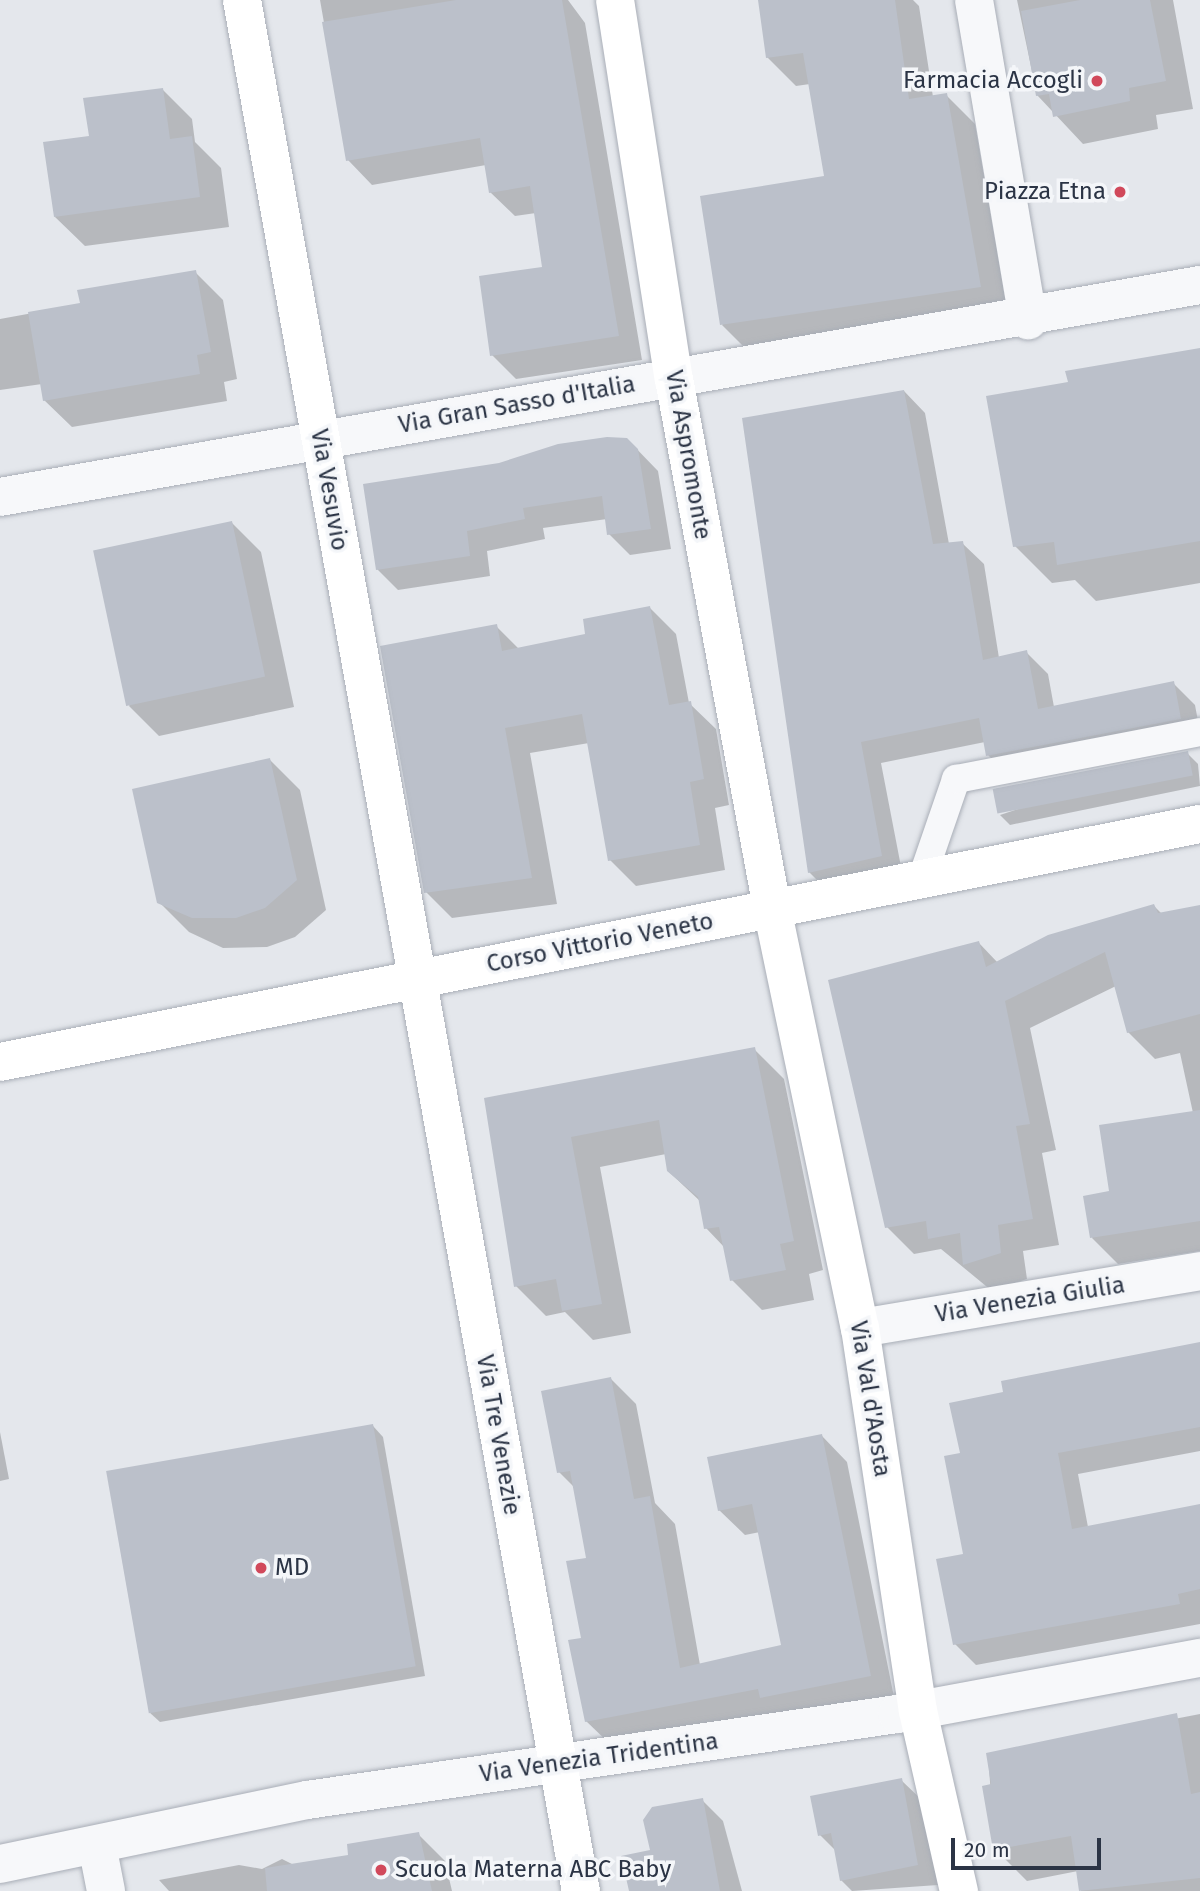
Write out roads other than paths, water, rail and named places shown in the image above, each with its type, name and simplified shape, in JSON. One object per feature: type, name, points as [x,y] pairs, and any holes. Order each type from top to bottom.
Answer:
[{"type":"street","name":"Via Vesuvio","points":[[242,0],[418,980]]},
{"type":"street","name":"Via Aspromonte","points":[[615,0],[674,379],[772,908]]},
{"type":"street","points":[[974,0],[1028,320]]},
{"type":"street","name":"Via Gran Sasso d'Italia","points":[[0,497],[319,439],[1028,320],[1200,285]]},
{"type":"street","name":"Corso Vittorio Veneto","points":[[0,1062],[1200,824]]},
{"type":"street","name":"Via Val d'Aosta","points":[[772,908],[860,1328],[918,1711],[959,1891]]},
{"type":"street","name":"Via Tre Venezie","points":[[418,980],[581,1891]]},
{"type":"street","name":"Via Venezia Giulia","points":[[860,1328],[1200,1271]]},
{"type":"street","name":"Via Venezia Tridentina","points":[[0,1864],[307,1800],[918,1711],[1200,1658]]},
{"type":"street","points":[[97,1845],[106,1891]]},
{"type":"lane","points":[[922,878],[956,779],[1200,732]]},
{"type":"place","name":"Farmacia Accogli","points":[[1097,81]]},
{"type":"place","name":"Piazza Etna","points":[[1120,192]]},
{"type":"place","name":"MD","points":[[261,1568]]},
{"type":"place","name":"Scuola Materna ABC Baby","points":[[381,1870]]}]
